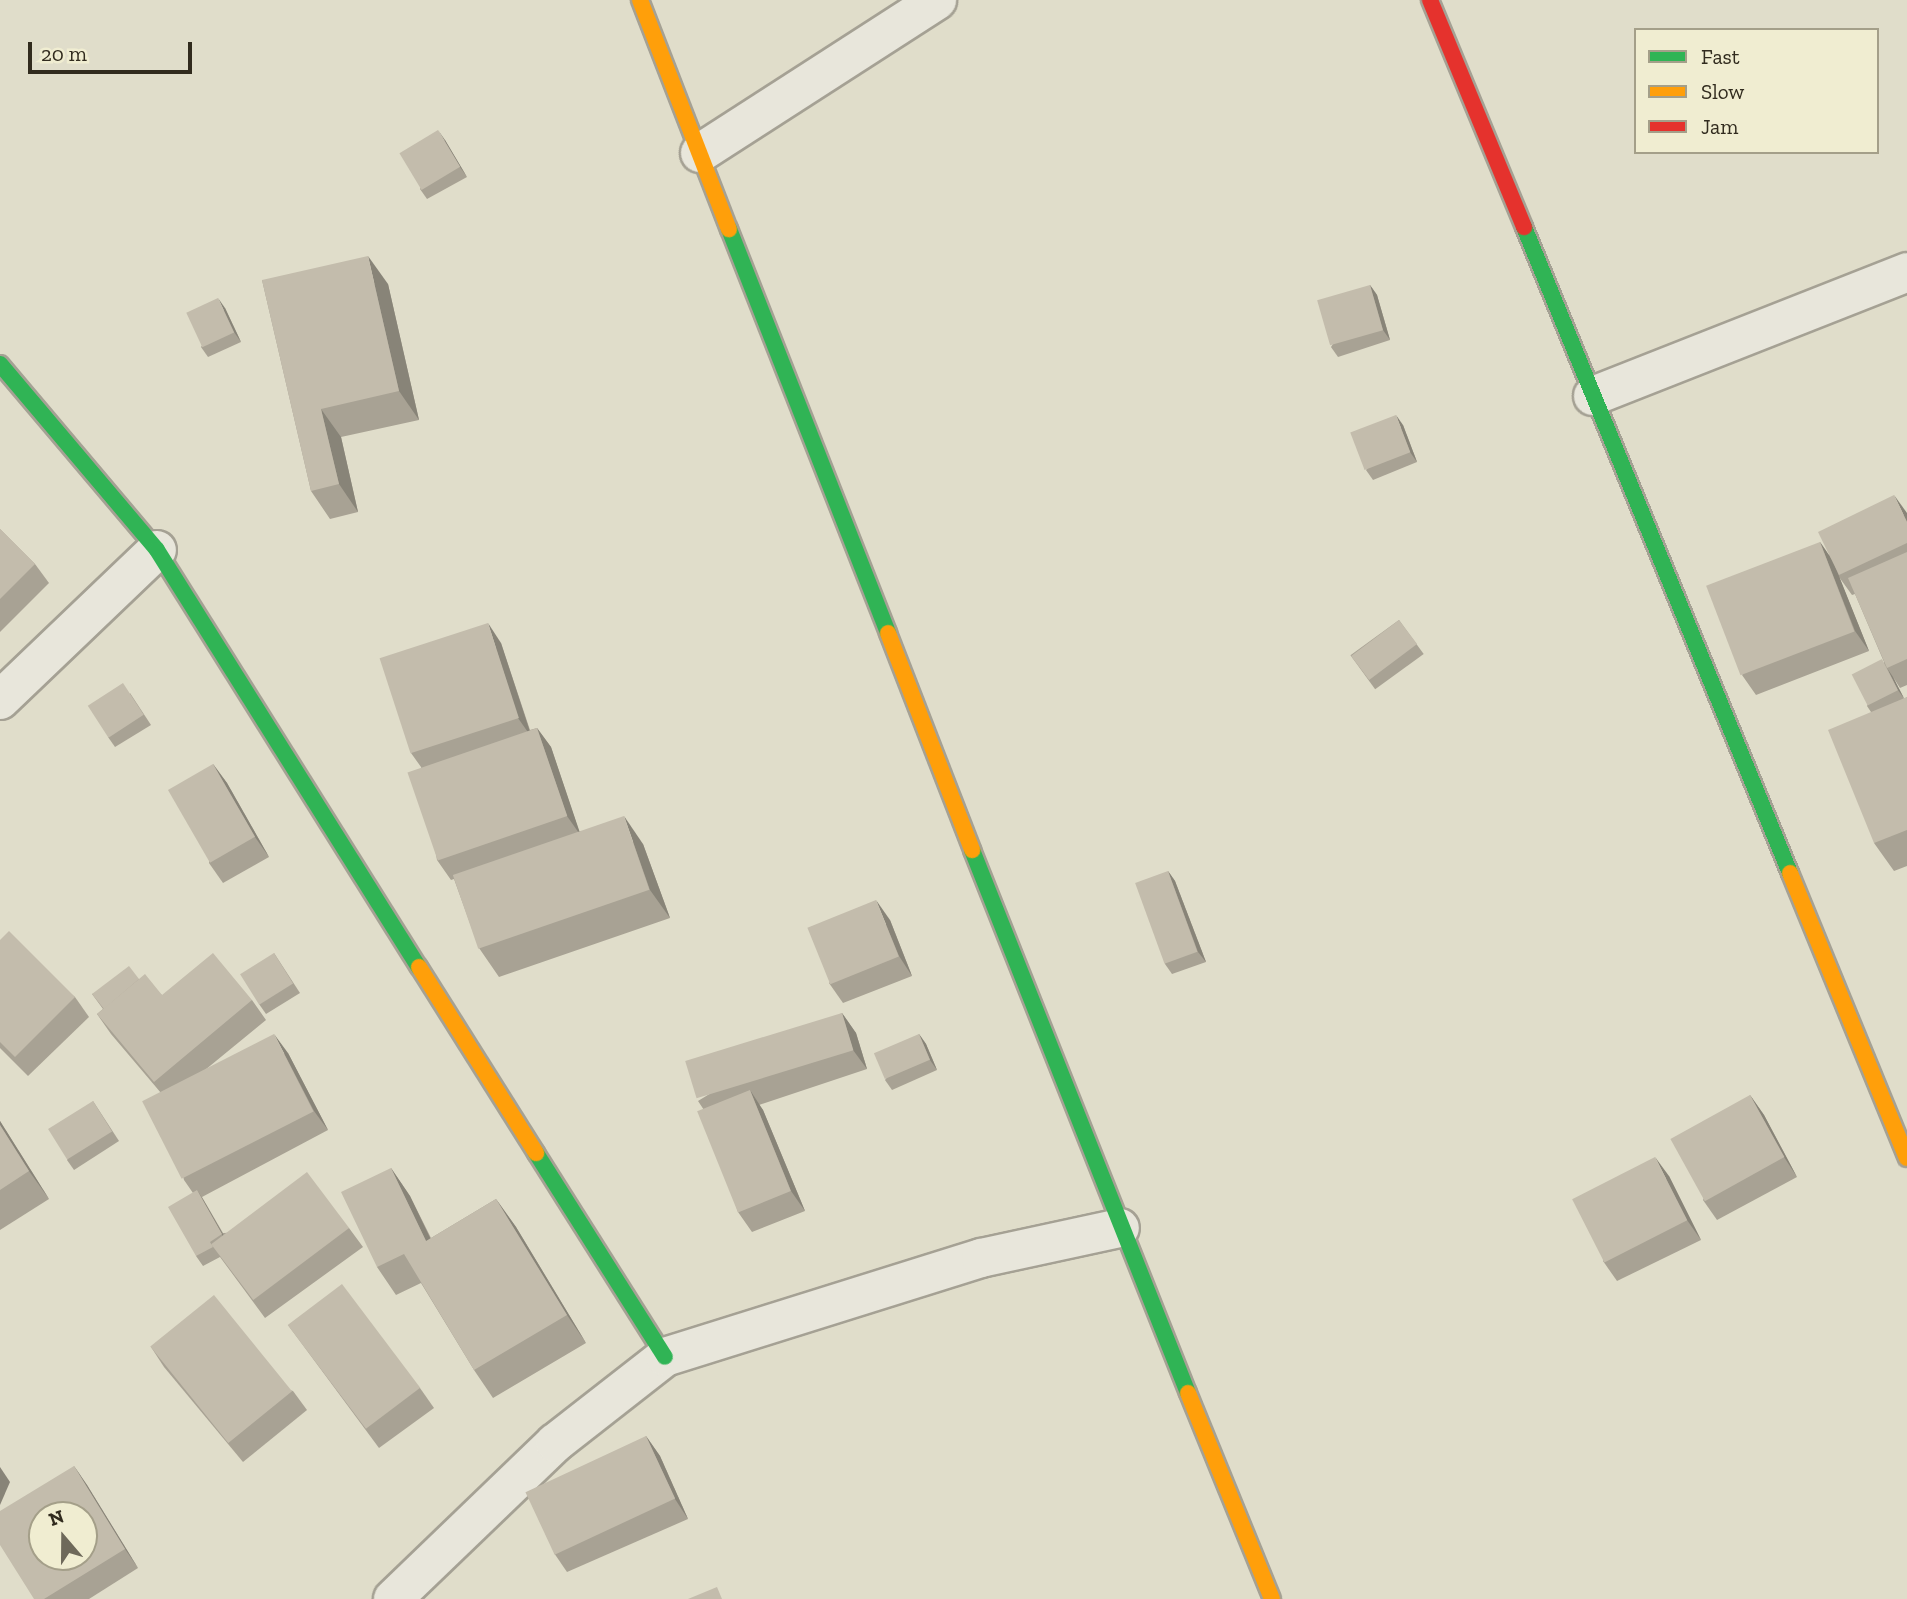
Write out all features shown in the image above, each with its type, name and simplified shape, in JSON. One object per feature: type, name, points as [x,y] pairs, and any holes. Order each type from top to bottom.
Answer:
[{"type":"street","points":[[640,0],[1120,1228],[1272,1599]]},
{"type":"street","points":[[700,153],[937,0]]},
{"type":"street","points":[[1430,0],[1907,1158]]},
{"type":"street","points":[[1593,396],[1907,272]]},
{"type":"street","points":[[0,363],[157,550],[665,1357]]},
{"type":"street","points":[[0,700],[157,550]]},
{"type":"street","points":[[393,1599],[555,1443],[665,1357],[981,1258],[1120,1228]]},
{"type":"building","points":[[438,130],[460,167],[422,190],[399,153]]},
{"type":"building","points":[[368,256],[399,391],[321,409],[339,484],[311,491],[262,280]]},
{"type":"building","points":[[1370,285],[1383,330],[1330,345],[1317,300]]},
{"type":"building","points":[[218,298],[234,332],[202,347],[186,313]]},
{"type":"building","points":[[1396,415],[1410,452],[1365,470],[1350,433]]},
{"type":"building","points":[[1894,495],[1907,522],[1907,543],[1839,575],[1818,532]]},
{"type":"building","points":[[0,529],[35,564],[0,599]]},
{"type":"building","points":[[1820,542],[1854,632],[1741,675],[1706,586]]},
{"type":"building","points":[[1907,552],[1907,659],[1887,668],[1848,578]]},
{"type":"building","points":[[1399,620],[1417,644],[1369,680],[1351,656]]},
{"type":"building","points":[[488,623],[519,718],[410,753],[380,658]]},
{"type":"building","points":[[1882,659],[1898,690],[1868,706],[1852,674]]},
{"type":"building","points":[[123,683],[144,715],[108,738],[88,706]]},
{"type":"building","points":[[1907,697],[1907,830],[1874,843],[1828,730]]},
{"type":"building","points":[[537,728],[567,816],[438,861],[407,773]]},
{"type":"building","points":[[213,764],[255,837],[210,863],[168,790]]},
{"type":"building","points":[[624,816],[649,890],[478,949],[453,875]]},
{"type":"building","points":[[1168,871],[1197,952],[1165,964],[1135,883]]},
{"type":"building","points":[[876,900],[899,957],[830,984],[807,928]]},
{"type":"building","points":[[9,931],[75,997],[15,1057],[0,1042],[0,940]]},
{"type":"building","points":[[213,953],[252,1000],[154,1082],[97,1014],[145,974],[162,995]]},
{"type":"building","points":[[274,953],[293,984],[259,1005],[240,974]]},
{"type":"building","points":[[129,966],[139,979],[104,1009],[92,994]]},
{"type":"building","points":[[842,1013],[853,1050],[697,1098],[685,1061]]},
{"type":"building","points":[[274,1034],[313,1112],[182,1179],[142,1101]]},
{"type":"building","points":[[919,1034],[930,1060],[885,1079],[874,1053]]},
{"type":"building","points":[[750,1090],[791,1191],[738,1212],[697,1111]]},
{"type":"building","points":[[1750,1095],[1784,1157],[1705,1201],[1670,1139]]},
{"type":"building","points":[[93,1101],[112,1132],[67,1160],[48,1129]]},
{"type":"building","points":[[0,1125],[29,1171],[0,1190]]},
{"type":"building","points":[[1655,1157],[1687,1220],[1604,1262],[1572,1199]]},
{"type":"building","points":[[391,1168],[426,1241],[496,1199],[567,1315],[474,1370],[404,1254],[377,1267],[341,1192]]},
{"type":"building","points":[[307,1172],[349,1228],[253,1300],[211,1244]]},
{"type":"building","points":[[197,1190],[222,1234],[210,1242],[213,1247],[196,1256],[168,1207]]},
{"type":"building","points":[[342,1284],[420,1388],[366,1429],[288,1325]]},
{"type":"building","points":[[214,1295],[292,1391],[228,1443],[150,1347]]},
{"type":"building","points":[[646,1436],[675,1499],[555,1555],[525,1492]]},
{"type":"building","points":[[74,1466],[96,1501],[28,1501],[28,1571],[89,1571],[44,1599],[34,1599],[0,1545],[0,1511]]},
{"type":"building","points":[[98,1505],[125,1549],[98,1566]]},
{"type":"building","points":[[717,1587],[722,1599],[688,1599]]},
{"type":"traffic: fast","points":[[1524,227],[1790,873]]},
{"type":"traffic: fast","points":[[729,229],[888,633]]},
{"type":"traffic: fast","points":[[0,364],[157,550],[419,967]]},
{"type":"traffic: fast","points":[[972,850],[1188,1393]]},
{"type":"traffic: fast","points":[[536,1153],[665,1357]]},
{"type":"traffic: slow","points":[[640,0],[729,229]]},
{"type":"traffic: slow","points":[[888,633],[972,850]]},
{"type":"traffic: slow","points":[[1790,873],[1907,1158]]},
{"type":"traffic: slow","points":[[419,967],[536,1153]]},
{"type":"traffic: slow","points":[[1188,1393],[1272,1599]]},
{"type":"traffic: jam","points":[[1430,0],[1524,227]]}]
